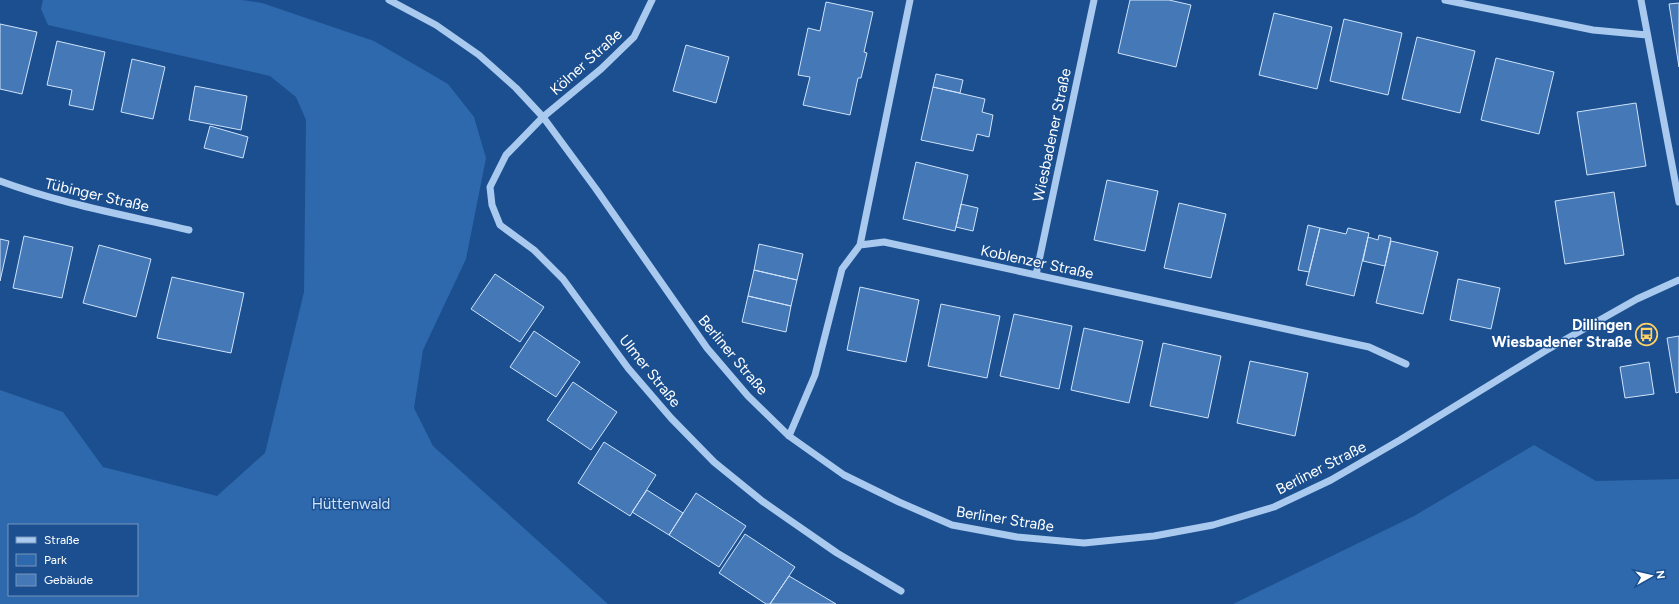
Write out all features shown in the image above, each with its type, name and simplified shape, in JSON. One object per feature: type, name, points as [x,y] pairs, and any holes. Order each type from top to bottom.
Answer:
[{"type":"street","name":"Berliner Straße","points":[[389,0],[436,25],[479,55],[516,88],[543,117],[596,189],[706,348],[748,396],[789,436],[844,475],[899,502],[952,525],[1017,537],[1084,543],[1154,536],[1212,525],[1274,507],[1331,480],[1400,440],[1545,351],[1637,299],[1679,280]]},
{"type":"street","name":"Kölner Straße","points":[[543,117],[601,68],[634,37],[652,0]]},
{"type":"street","points":[[789,436],[815,374],[842,270],[860,245],[910,0]]},
{"type":"street","name":"Wiesbadener Straße","points":[[1036,275],[1094,0]]},
{"type":"street","points":[[1445,0],[1593,30],[1646,35]]},
{"type":"street","points":[[1641,0],[1646,35],[1679,202]]},
{"type":"street","name":"Ulmer Straße","points":[[543,117],[506,155],[490,187],[492,205],[500,225],[534,250],[563,279],[628,368],[671,418],[714,462],[762,501],[837,553],[901,591]]},
{"type":"street","name":"Tübinger Straße","points":[[0,181],[78,206],[189,230]]},
{"type":"street","name":"Koblenzer Straße","points":[[860,245],[884,242],[1369,347],[1406,364]]},
{"type":"green space","name":"Hüttenwald","points":[[43,0],[242,0],[262,3],[374,41],[448,84],[474,117],[486,158],[466,259],[423,350],[414,408],[433,446],[608,604],[0,604],[0,390],[63,412],[103,467],[217,496],[265,453],[304,292],[306,120],[296,97],[270,76],[48,25],[41,9]]},
{"type":"green space","points":[[1534,445],[1596,481],[1679,479],[1679,604],[1233,604],[1414,516]]},
{"type":"building","points":[[1130,0],[1169,0],[1191,5],[1176,67],[1118,53]]},
{"type":"building","points":[[826,2],[873,12],[864,52],[867,53],[861,78],[858,78],[850,115],[803,105],[810,77],[798,75],[808,28],[820,31]]},
{"type":"building","points":[[1679,3],[1679,67],[1669,4]]},
{"type":"building","points":[[1274,13],[1332,27],[1317,89],[1259,75]]},
{"type":"building","points":[[1344,19],[1402,33],[1388,95],[1330,81]]},
{"type":"building","points":[[0,24],[37,32],[22,94],[0,89]]},
{"type":"building","points":[[1417,37],[1475,51],[1460,113],[1402,99]]},
{"type":"building","points":[[57,41],[105,52],[93,110],[69,105],[72,90],[47,85]]},
{"type":"building","points":[[686,45],[729,57],[716,103],[673,91]]},
{"type":"building","points":[[1496,58],[1554,72],[1539,134],[1481,120]]},
{"type":"building","points":[[132,59],[165,67],[153,119],[121,112]]},
{"type":"building","points":[[936,74],[963,80],[960,93],[933,87]]},
{"type":"building","points":[[195,86],[247,96],[241,130],[189,120]]},
{"type":"building","points":[[933,87],[985,99],[982,112],[993,115],[989,137],[977,134],[973,151],[921,140]]},
{"type":"building","points":[[1636,103],[1646,166],[1587,175],[1577,112]]},
{"type":"building","points":[[210,126],[248,137],[243,158],[204,148]]},
{"type":"building","points":[[916,162],[968,175],[955,231],[903,219]]},
{"type":"building","points":[[1107,180],[1158,191],[1145,251],[1094,240]]},
{"type":"building","points":[[1614,192],[1624,255],[1565,264],[1555,201]]},
{"type":"building","points":[[1179,203],[1226,214],[1211,278],[1164,268]]},
{"type":"building","points":[[961,204],[978,208],[973,231],[956,227]]},
{"type":"building","points":[[1308,225],[1320,228],[1309,272],[1298,270]]},
{"type":"building","points":[[1320,228],[1346,234],[1348,228],[1369,233],[1354,296],[1306,285]]},
{"type":"building","points":[[1379,235],[1391,238],[1385,266],[1363,261],[1368,237],[1378,240]]},
{"type":"building","points":[[24,236],[73,247],[62,298],[13,288]]},
{"type":"building","points":[[0,239],[9,241],[0,281]]},
{"type":"building","points":[[1391,241],[1438,252],[1423,314],[1376,303]]},
{"type":"building","points":[[759,244],[803,254],[797,280],[754,270]]},
{"type":"building","points":[[99,245],[151,259],[136,317],[83,303]]},
{"type":"building","points":[[754,270],[797,280],[791,306],[748,296]]},
{"type":"building","points":[[495,274],[544,307],[520,342],[471,309]]},
{"type":"building","points":[[172,277],[244,293],[231,353],[157,338]]},
{"type":"building","points":[[1458,279],[1500,288],[1491,329],[1450,320]]},
{"type":"building","points":[[860,287],[919,300],[906,362],[847,350]]},
{"type":"building","points":[[748,296],[791,306],[786,332],[742,322]]},
{"type":"building","points":[[941,304],[1000,316],[987,378],[928,366]]},
{"type":"building","points":[[1014,314],[1072,326],[1059,389],[1000,376]]},
{"type":"building","points":[[1084,328],[1143,341],[1129,403],[1071,390]]},
{"type":"building","points":[[534,331],[580,362],[556,397],[510,367]]},
{"type":"building","points":[[1679,336],[1679,392],[1676,393],[1667,338]]},
{"type":"building","points":[[1163,343],[1221,356],[1208,418],[1150,406]]},
{"type":"building","points":[[1250,361],[1308,373],[1295,436],[1237,423]]},
{"type":"building","points":[[1649,362],[1654,394],[1625,398],[1620,367]]},
{"type":"building","points":[[573,382],[617,412],[591,450],[547,420]]},
{"type":"building","points":[[604,442],[656,475],[630,516],[578,483]]},
{"type":"building","points":[[647,490],[683,513],[669,535],[632,512]]},
{"type":"building","points":[[696,493],[746,526],[719,567],[669,535]]},
{"type":"building","points":[[745,534],[795,567],[770,604],[766,604],[719,573]]},
{"type":"building","points":[[789,576],[836,604],[770,604]]},
{"type":"place","name":"Dillingen Wiesbadener Straße","points":[[1647,334]]}]
